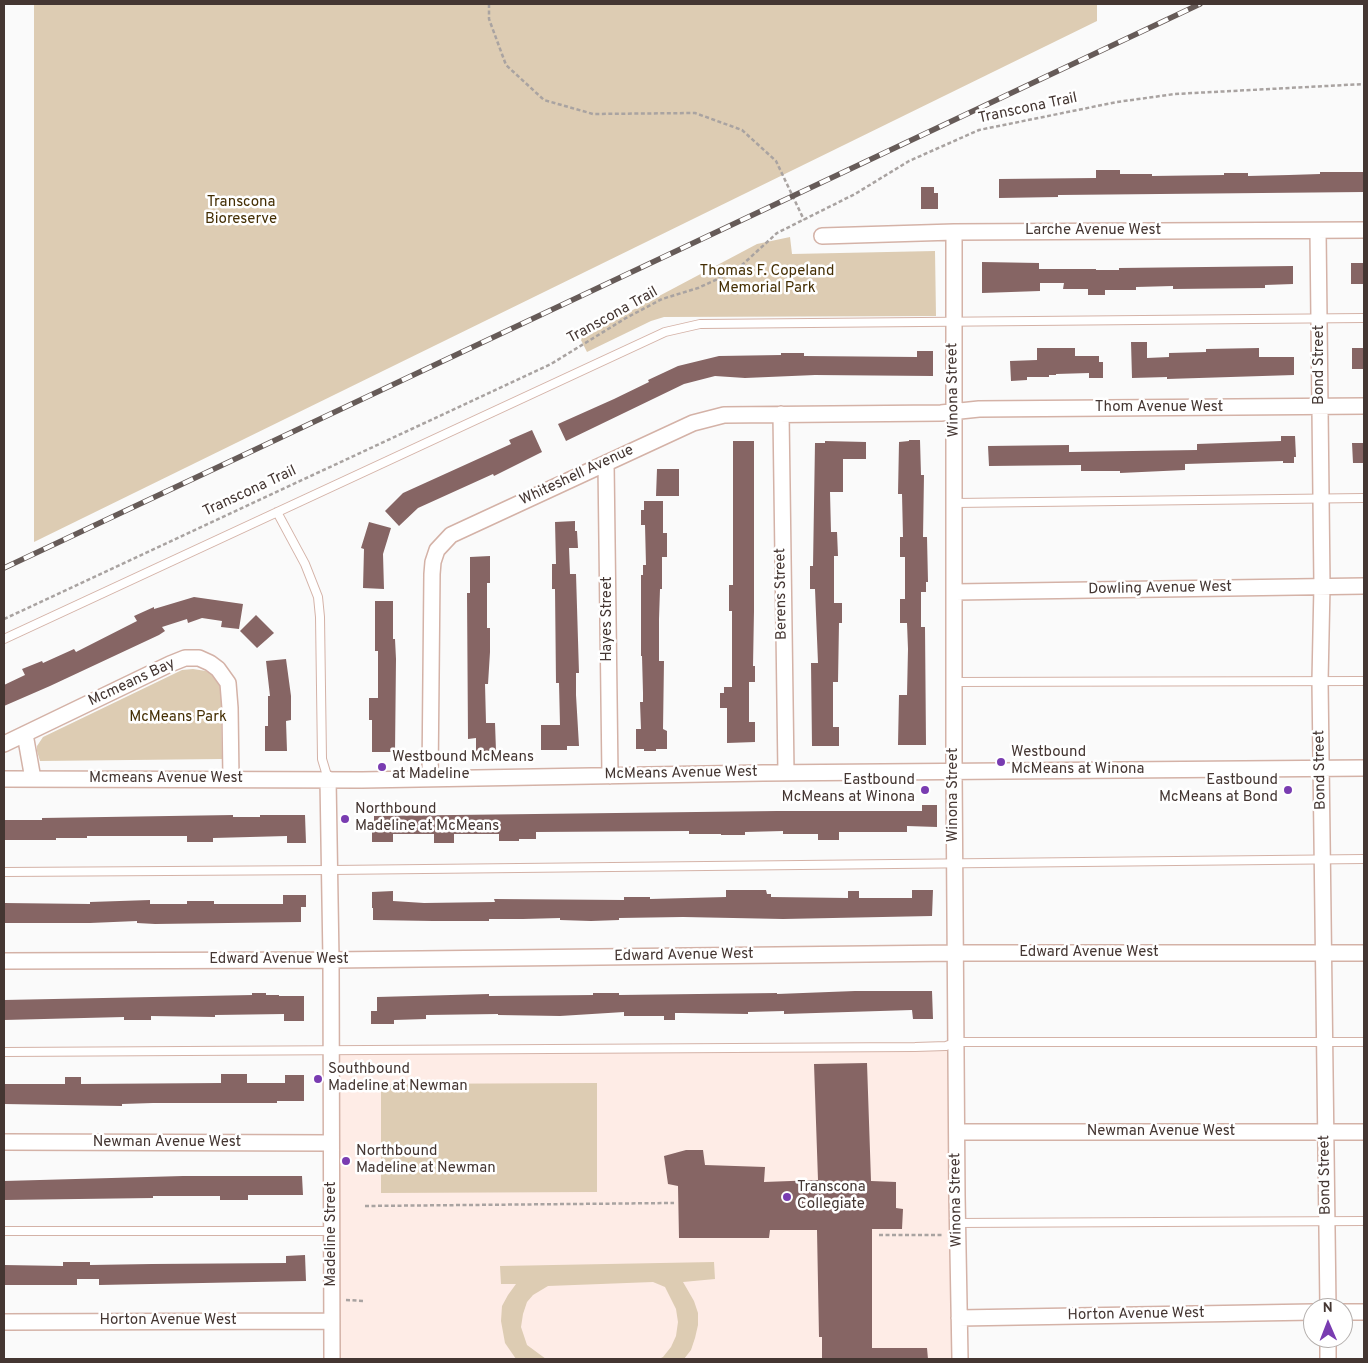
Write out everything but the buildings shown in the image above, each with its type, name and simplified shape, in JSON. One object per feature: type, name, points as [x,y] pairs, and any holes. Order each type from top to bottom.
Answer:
[{"type":"street","name":"Larche Avenue West","points":[[822,236],[954,232],[1364,230]]},
{"type":"street","name":"Bond Street","points":[[1318,231],[1322,586],[1320,681],[1328,1298]]},
{"type":"street","name":"Winona Street","points":[[954,232],[954,772],[957,1229],[960,1359]]},
{"type":"street","name":"Thom Avenue West","points":[[954,412],[979,410],[1364,406]]},
{"type":"street","name":"Whiteshell Avenue","points":[[430,779],[433,562],[437,550],[451,535],[693,423],[724,415],[954,412]]},
{"type":"street","name":"Berens Street","points":[[781,414],[786,773]]},
{"type":"street","name":"Hayes Street","points":[[606,463],[610,776]]},
{"type":"street","name":"Dowling Avenue West","points":[[955,592],[1364,586]]},
{"type":"street","name":"Mcmeans Bay","points":[[4,744],[170,664],[185,658],[199,658],[218,669],[228,683],[231,779]]},
{"type":"street","points":[[25,734],[33,779]]},
{"type":"street","name":"McMeans Avenue West","points":[[328,779],[1364,768]]},
{"type":"street","name":"Mcmeans Avenue West","points":[[4,779],[328,779]]},
{"type":"street","name":"Madeline Street","points":[[328,779],[332,1051],[332,1359]]},
{"type":"street","name":"Edward Avenue West","points":[[4,961],[331,960],[956,953],[1364,953]]},
{"type":"street","name":"Newman Avenue West","points":[[957,1132],[1364,1132]]},
{"type":"street","name":"Newman Avenue West","points":[[4,1142],[331,1143]]},
{"type":"street","name":"Horton Avenue West","points":[[960,1318],[1303,1312]]},
{"type":"street","name":"Horton Avenue West","points":[[4,1322],[332,1321]]},
{"type":"lane","points":[[4,639],[665,332],[700,324],[1364,318]]},
{"type":"lane","points":[[955,504],[1364,498]]},
{"type":"lane","points":[[277,512],[305,564],[318,597],[320,617],[322,759],[328,779]]},
{"type":"lane","points":[[954,682],[1364,681]]},
{"type":"lane","points":[[4,872],[1364,859]]},
{"type":"lane","points":[[4,1052],[915,1047],[946,1046],[957,1042],[1364,1042]]},
{"type":"lane","points":[[957,1229],[1364,1221]]},
{"type":"lane","points":[[4,1231],[332,1230]]},
{"type":"path","points":[[488,4],[489,19],[506,65],[544,100],[593,114],[694,113],[742,130],[776,161],[804,220]]},
{"type":"path","name":"Transcona Trail","points":[[4,619],[551,364],[626,318],[662,299],[698,288],[722,277],[742,265],[776,234],[856,194],[910,161],[980,130],[1117,102],[1175,94],[1364,84]]},
{"type":"path","points":[[365,1206],[674,1203]]},
{"type":"path","points":[[880,1235],[957,1229]]},
{"type":"path","points":[[342,1300],[365,1301]]},
{"type":"shaded area","points":[[957,1042],[960,1359],[332,1359],[332,1051],[915,1047]]},
{"type":"green space","name":"Transcona Bioreserve","points":[[34,4],[1097,4],[1097,21],[34,542]]},
{"type":"green space","name":"Thomas F. Copeland Memorial Park","points":[[790,237],[792,254],[935,251],[936,316],[664,317],[651,321],[587,352],[580,338],[757,244]]},
{"type":"green space","name":"McMeans Park","points":[[182,670],[206,671],[217,678],[221,689],[222,759],[40,761],[37,746],[43,737]]},
{"type":"green space","points":[[597,1083],[597,1192],[381,1193],[381,1084]]},
{"type":"green space","points":[[714,1262],[715,1279],[683,1282],[694,1301],[698,1313],[695,1338],[691,1350],[684,1359],[659,1359],[671,1347],[676,1336],[678,1322],[676,1309],[665,1287],[653,1282],[548,1286],[533,1295],[527,1302],[521,1327],[527,1345],[546,1359],[516,1359],[505,1343],[501,1321],[502,1306],[516,1284],[501,1284],[500,1266]]},
{"type":"railway","points":[[4,568],[1200,4]]},
{"type":"place","name":"Westbound McMeans at Winona","points":[[1001,762]]},
{"type":"place","name":"Westbound McMeans at Madeline","points":[[382,767]]},
{"type":"place","name":"Eastbound McMeans at Winona","points":[[925,790]]},
{"type":"place","name":"Eastbound McMeans at Bond","points":[[1288,790]]},
{"type":"place","name":"Northbound Madeline at McMeans","points":[[345,819]]},
{"type":"place","name":"Southbound Madeline at Newman","points":[[318,1079]]},
{"type":"place","name":"Northbound Madeline at Newman","points":[[346,1161]]},
{"type":"place","name":"Transcona Collegiate","points":[[787,1197]]}]
